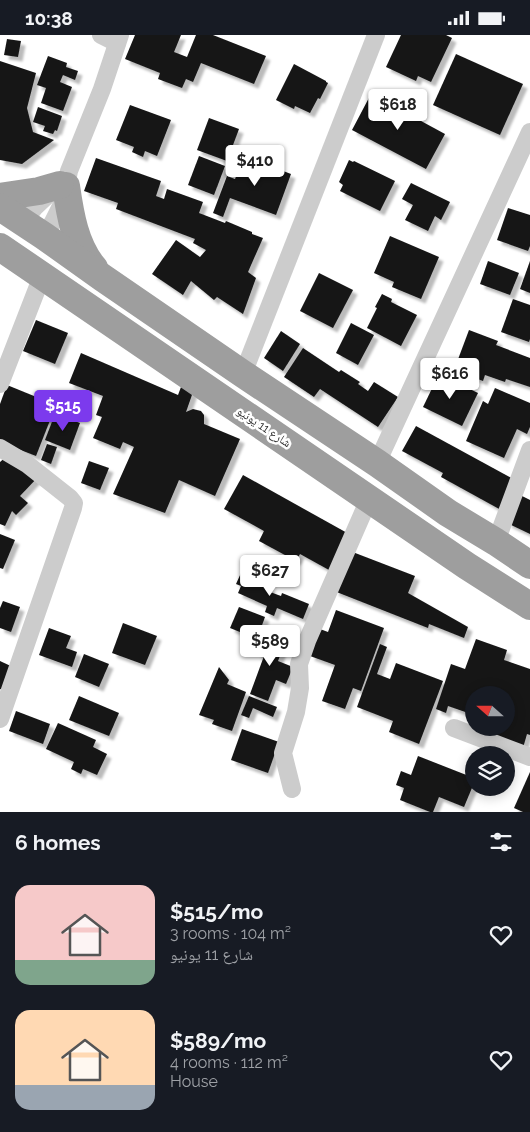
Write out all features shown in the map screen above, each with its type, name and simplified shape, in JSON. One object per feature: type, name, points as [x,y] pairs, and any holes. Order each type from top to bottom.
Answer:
[{"type":"highway","points":[[0,197],[40,191],[64,184],[77,237],[88,260],[103,278]]},
{"type":"highway","points":[[0,207],[448,513],[530,565]]},
{"type":"highway","name":"شارع 11 يونيو","points":[[0,247],[467,566],[530,606]]},
{"type":"highway","points":[[432,542],[448,513]]},
{"type":"street","points":[[33,229],[53,222],[62,202],[64,184],[102,89],[119,39],[100,35]]},
{"type":"street","points":[[243,374],[376,35]]},
{"type":"street","points":[[377,463],[530,132]]},
{"type":"street","points":[[33,229],[45,197],[64,184]]},
{"type":"street","points":[[0,384],[42,275]]},
{"type":"street","points":[[0,448],[27,463],[74,503],[0,719]]},
{"type":"street","points":[[496,542],[530,450]]},
{"type":"street","points":[[292,789],[283,753],[296,712],[300,688],[299,664],[307,641],[369,499]]},
{"type":"street","points":[[454,728],[530,757]]},
{"type":"building","points":[[135,35],[181,35],[174,52],[187,57],[196,35],[213,35],[266,56],[254,84],[201,63],[193,82],[186,79],[182,88],[158,79],[160,73],[125,59]]},
{"type":"building","points":[[401,35],[446,35],[452,38],[431,82],[418,76],[416,81],[386,67]]},
{"type":"building","points":[[7,39],[21,41],[18,57],[4,55]]},
{"type":"building","points":[[456,54],[523,84],[500,135],[433,105]]},
{"type":"building","points":[[48,56],[67,63],[66,67],[78,71],[75,80],[63,75],[60,82],[72,87],[63,111],[41,103],[46,88],[37,85]]},
{"type":"building","points":[[0,61],[36,73],[27,108],[33,132],[54,140],[22,164],[0,160]]},
{"type":"building","points":[[294,64],[328,83],[310,113],[295,106],[294,109],[276,100]]},
{"type":"building","points":[[371,94],[390,104],[392,100],[412,110],[410,115],[445,134],[426,169],[352,130]]},
{"type":"building","points":[[130,105],[171,120],[157,156],[145,151],[143,157],[132,152],[134,147],[116,140]]},
{"type":"building","points":[[38,107],[62,116],[57,131],[55,130],[53,134],[43,131],[45,126],[33,122]]},
{"type":"building","points":[[209,118],[239,129],[227,161],[197,150]]},
{"type":"building","points":[[199,156],[225,166],[214,195],[188,185]]},
{"type":"building","points":[[244,156],[279,166],[278,169],[291,174],[276,215],[230,198],[223,217],[213,213],[227,176],[235,179]]},
{"type":"building","points":[[96,158],[161,181],[156,196],[164,199],[167,189],[203,202],[199,213],[225,223],[226,221],[263,238],[248,272],[256,278],[243,314],[217,297],[214,300],[191,281],[183,295],[152,274],[176,240],[200,257],[206,250],[193,243],[195,239],[116,209],[118,203],[84,191]]},
{"type":"building","points":[[349,160],[395,181],[380,211],[340,191],[343,185],[339,182]]},
{"type":"building","points":[[411,183],[450,202],[441,220],[435,216],[428,231],[405,220],[413,205],[402,199]]},
{"type":"building","points":[[508,208],[530,215],[530,246],[528,251],[497,240]]},
{"type":"building","points":[[390,236],[439,257],[421,299],[392,287],[394,282],[374,273]]},
{"type":"building","points":[[488,261],[519,273],[510,295],[480,284]]},
{"type":"building","points":[[530,261],[530,293],[520,289]]},
{"type":"building","points":[[319,273],[353,290],[333,328],[300,311]]},
{"type":"building","points":[[382,294],[392,299],[391,302],[417,315],[401,346],[367,328]]},
{"type":"building","points":[[513,299],[530,305],[529,342],[501,332]]},
{"type":"building","points":[[36,320],[68,333],[55,364],[23,351]]},
{"type":"building","points":[[351,323],[374,335],[358,365],[336,353]]},
{"type":"building","points":[[469,330],[498,341],[496,345],[530,358],[530,387],[506,379],[505,382],[485,375],[483,381],[454,370]]},
{"type":"building","points":[[281,331],[300,344],[283,371],[264,358]]},
{"type":"building","points":[[303,348],[339,372],[341,370],[360,382],[358,384],[368,391],[374,382],[398,397],[378,427],[320,389],[314,397],[284,377]]},
{"type":"building","points":[[81,353],[178,395],[181,387],[193,392],[186,412],[193,409],[201,411],[204,415],[204,424],[240,439],[215,496],[179,480],[165,513],[113,494],[134,447],[123,442],[120,449],[93,438],[102,417],[96,415],[103,396],[69,383]]},
{"type":"building","points":[[439,374],[478,393],[462,426],[423,407]]},
{"type":"building","points":[[7,385],[56,405],[36,456],[0,442],[0,404]]},
{"type":"building","points":[[495,388],[530,403],[530,427],[527,434],[517,429],[504,458],[466,441],[483,401],[488,404]]},
{"type":"building","points":[[55,414],[80,423],[70,450],[45,440]]},
{"type":"building","points":[[416,426],[517,481],[501,510],[441,477],[443,473],[402,451]]},
{"type":"building","points":[[47,444],[57,447],[51,464],[41,460]]},
{"type":"building","points":[[8,455],[39,476],[20,496],[28,503],[16,515],[12,511],[5,526],[0,524],[0,462]]},
{"type":"building","points":[[89,461],[109,468],[100,490],[81,483]]},
{"type":"building","points":[[243,475],[349,534],[329,570],[300,554],[296,561],[259,541],[264,531],[224,509]]},
{"type":"building","points":[[520,495],[530,500],[530,534],[507,523]]},
{"type":"building","points":[[0,534],[15,540],[3,569],[0,568]]},
{"type":"building","points":[[350,551],[415,576],[408,593],[468,627],[464,638],[429,624],[428,628],[334,591]]},
{"type":"building","points":[[241,573],[266,583],[265,586],[271,589],[270,592],[281,596],[282,593],[309,604],[303,619],[277,608],[274,616],[265,612],[267,606],[238,593],[241,586],[236,584]]},
{"type":"building","points":[[3,601],[20,607],[11,632],[0,628],[0,608]]},
{"type":"building","points":[[239,607],[265,617],[257,639],[230,628]]},
{"type":"building","points":[[336,610],[384,628],[361,691],[353,688],[345,709],[322,701],[335,665],[310,656],[320,629],[328,632]]},
{"type":"building","points":[[123,623],[157,636],[145,665],[112,653]]},
{"type":"building","points":[[49,628],[71,636],[66,648],[77,652],[72,667],[39,655]]},
{"type":"building","points":[[266,632],[286,640],[278,661],[293,667],[286,684],[276,680],[268,701],[250,694],[264,656],[257,653]]},
{"type":"building","points":[[476,639],[507,650],[504,660],[530,669],[530,735],[527,734],[523,748],[488,736],[515,736],[515,686],[465,686],[465,712],[448,706],[446,713],[436,709],[451,664],[465,669]]},
{"type":"building","points":[[380,644],[387,647],[377,674],[390,679],[396,663],[443,681],[419,744],[389,732],[393,721],[357,707]]},
{"type":"building","points":[[84,654],[109,664],[99,687],[75,677]]},
{"type":"building","points":[[0,661],[15,668],[5,691],[0,689]]},
{"type":"building","points":[[219,667],[229,680],[227,684],[246,692],[232,731],[212,724],[214,720],[199,715]]},
{"type":"building","points":[[79,696],[119,713],[109,736],[69,720]]},
{"type":"building","points":[[249,696],[277,707],[273,717],[253,708],[249,718],[241,715]]},
{"type":"building","points":[[16,711],[50,724],[43,744],[9,731]]},
{"type":"building","points":[[58,723],[96,740],[93,747],[107,754],[97,775],[83,769],[81,774],[71,769],[74,762],[46,749]]},
{"type":"building","points":[[242,729],[279,742],[268,773],[231,760]]},
{"type":"building","points":[[418,756],[465,774],[465,796],[469,796],[464,807],[439,797],[433,812],[430,812],[400,800],[404,788],[396,785],[401,771],[411,775]]},
{"type":"building","points":[[530,772],[530,812],[523,812],[514,808]]}]
